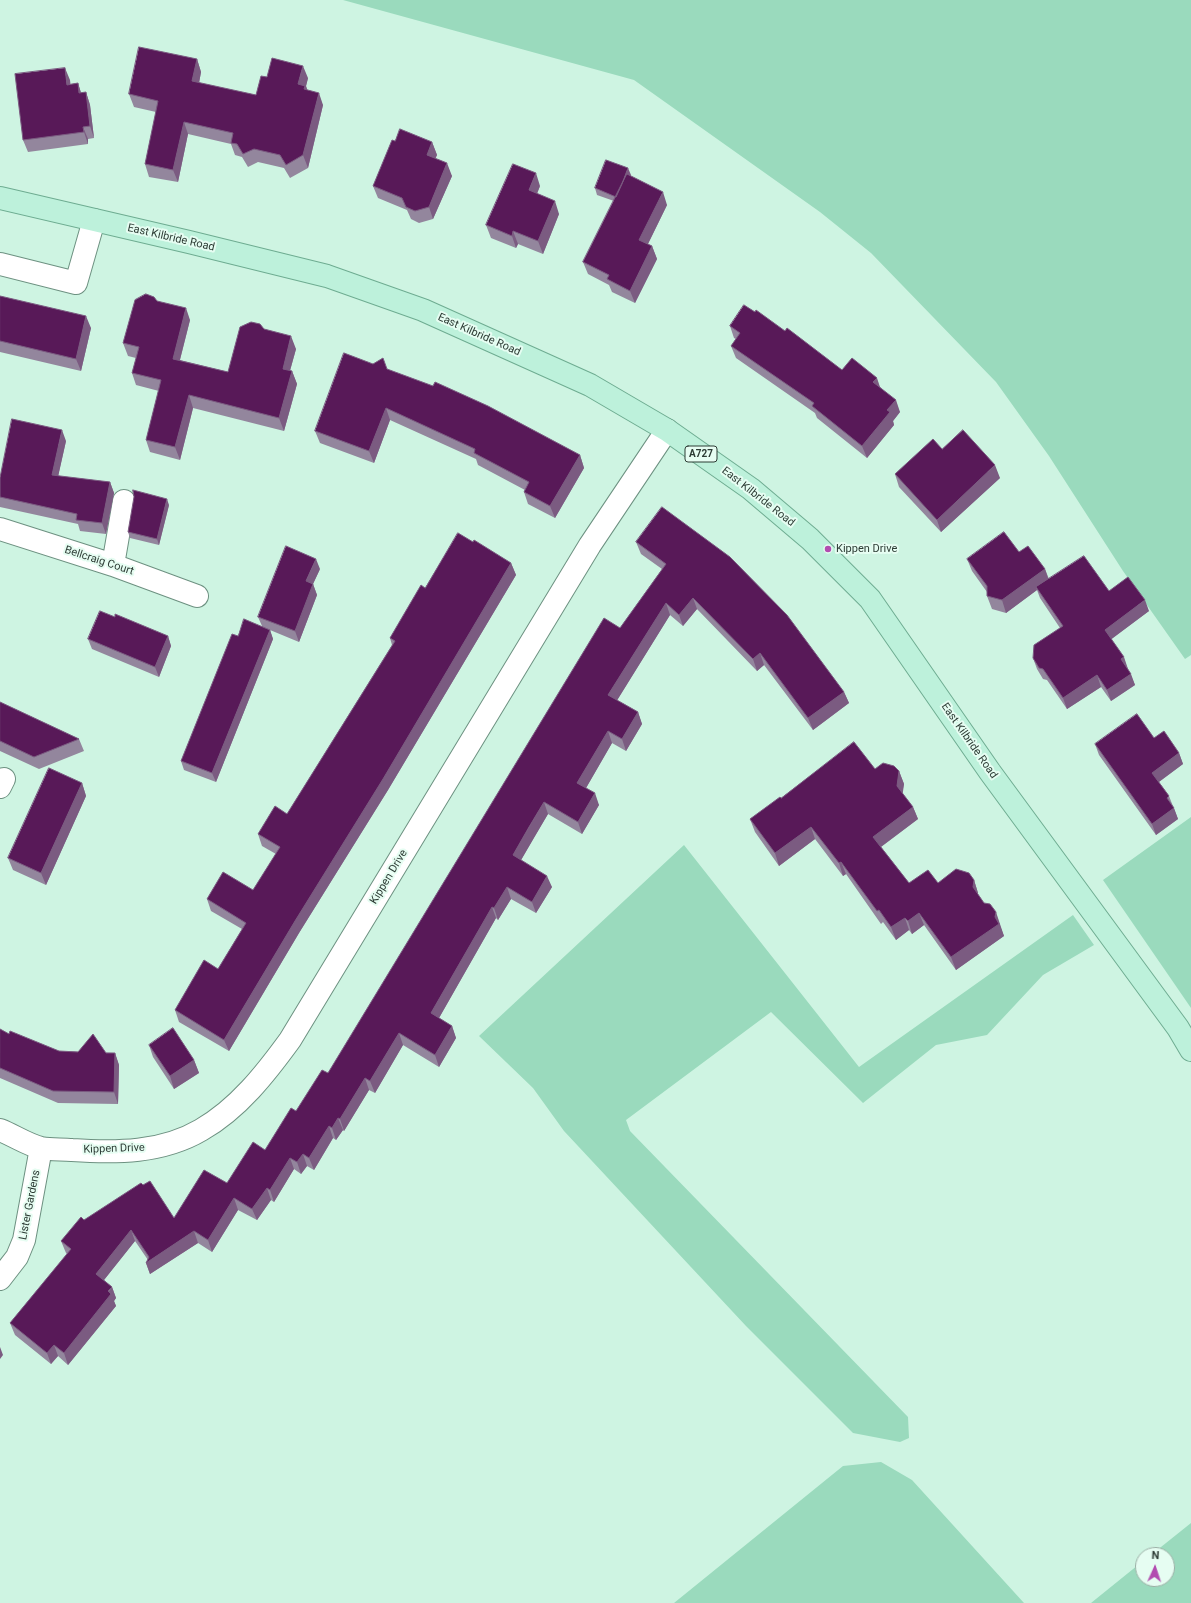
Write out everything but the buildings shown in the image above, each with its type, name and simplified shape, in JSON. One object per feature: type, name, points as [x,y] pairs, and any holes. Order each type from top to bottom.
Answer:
[{"type":"main road","name":"East Kilbride Road","points":[[0,198],[326,276],[423,310],[590,385],[667,430],[751,489],[810,539],[870,599],[990,772],[1184,1035],[1191,1050]]},
{"type":"street","points":[[0,264],[76,283],[94,220]]},
{"type":"street","name":"Kippen Drive","points":[[0,1130],[41,1148],[97,1152],[127,1151],[159,1147],[201,1130],[244,1095],[267,1071],[290,1040],[369,912],[590,545],[667,430]]},
{"type":"street","points":[[113,565],[124,501]]},
{"type":"street","name":"Bellcraig Court","points":[[0,529],[113,565],[197,596]]},
{"type":"street","name":"Lister Gardens","points":[[0,1280],[17,1257],[24,1240],[41,1148]]},
{"type":"green space","points":[[343,0],[1191,0],[1191,655],[1185,659],[1123,571],[1049,456],[996,382],[871,253],[820,212],[634,80]]},
{"type":"green space","points":[[1191,817],[1191,1008],[1103,880]]},
{"type":"green space","points":[[684,845],[859,1067],[1073,915],[1094,945],[1043,975],[987,1035],[936,1045],[863,1103],[771,1012],[626,1120],[630,1131],[908,1417],[909,1438],[900,1442],[853,1433],[746,1326],[564,1131],[533,1088],[479,1036]]},
{"type":"green space","points":[[881,1462],[912,1480],[1024,1603],[674,1603],[843,1466]]},
{"type":"green space","points":[[1191,1523],[1191,1603],[1091,1603],[1135,1567],[1135,1587],[1175,1587],[1175,1547],[1161,1547]]},
{"type":"place","name":"Kippen Drive","points":[[828,549]]}]
